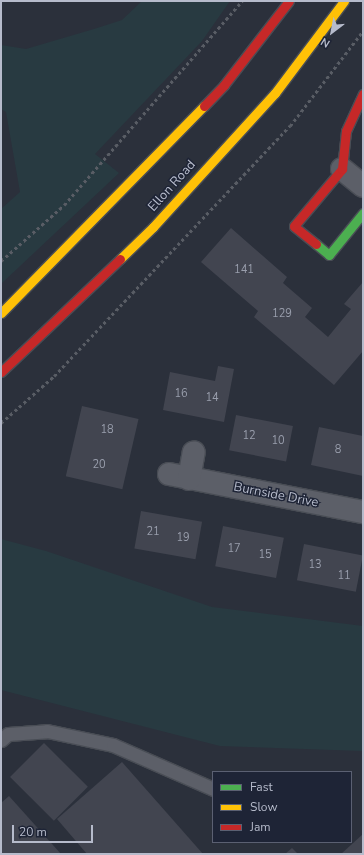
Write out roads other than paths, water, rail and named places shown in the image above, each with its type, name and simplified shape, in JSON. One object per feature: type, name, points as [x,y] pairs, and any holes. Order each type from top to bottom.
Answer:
[{"type":"main road","points":[[1,313],[224,85],[289,1]]},
{"type":"main road","name":"Ellon Road","points":[[1,372],[158,221],[275,93],[344,1]]},
{"type":"main road","points":[[363,94],[346,131],[342,169],[294,226],[329,255],[363,213]]},
{"type":"street","points":[[342,169],[363,186]]},
{"type":"street","name":"Burnside Drive","points":[[194,452],[179,476],[363,512]]},
{"type":"lane","points":[[1,740],[8,734],[47,731],[112,745],[212,789]]}]
